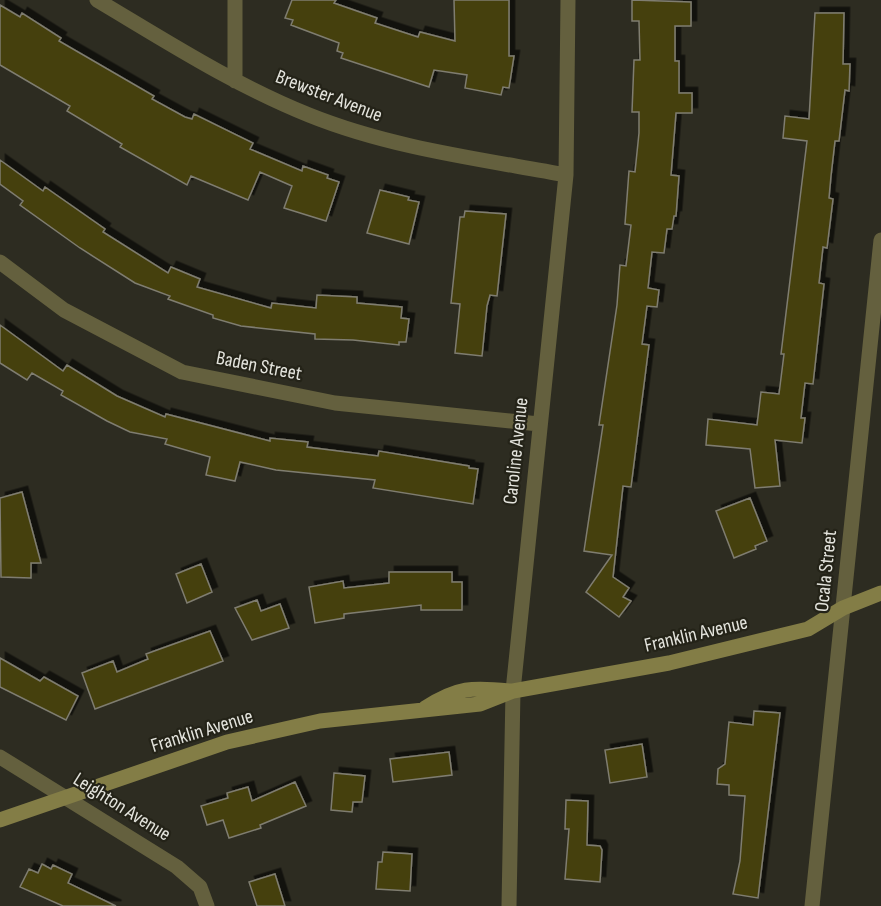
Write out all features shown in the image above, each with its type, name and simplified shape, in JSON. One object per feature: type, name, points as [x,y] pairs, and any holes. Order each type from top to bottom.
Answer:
[{"type":"street","name":"Brewster Avenue","points":[[97,0],[235,81],[310,116],[389,142],[566,175]]},
{"type":"street","points":[[235,0],[235,81]]},
{"type":"street","name":"Caroline Avenue","points":[[509,906],[513,691],[566,175],[568,0]]},
{"type":"street","name":"Ocala Street","points":[[812,906],[881,240]]},
{"type":"street","name":"Baden Street","points":[[0,262],[64,310],[182,372],[335,403],[539,424]]},
{"type":"street","name":"Franklin Avenue","points":[[0,820],[226,742],[321,721],[423,710],[449,693],[478,688],[513,691],[669,663],[808,629],[843,608],[881,592]]},
{"type":"street","name":"Leighton Avenue","points":[[0,757],[177,867],[200,886],[207,906]]},
{"type":"building","points":[[292,0],[336,0],[334,3],[377,18],[375,23],[418,37],[420,32],[455,41],[454,0],[509,0],[509,56],[514,56],[509,88],[503,87],[501,95],[465,88],[467,75],[434,70],[429,87],[341,58],[343,53],[337,51],[339,43],[291,25],[293,20],[285,18]]},
{"type":"building","points":[[632,0],[691,2],[691,26],[675,26],[675,61],[679,61],[679,93],[692,93],[692,113],[676,113],[671,175],[679,176],[676,216],[674,216],[672,229],[667,229],[664,253],[652,252],[648,288],[659,290],[657,307],[647,306],[642,344],[649,345],[631,487],[623,486],[613,577],[629,588],[623,597],[631,601],[619,617],[586,592],[612,555],[584,551],[603,425],[599,425],[617,305],[620,265],[626,266],[631,225],[625,224],[629,171],[635,172],[639,133],[639,112],[632,112],[634,60],[640,60],[639,21],[632,21]]},
{"type":"building","points":[[0,5],[20,17],[22,13],[61,38],[59,41],[154,96],[152,99],[185,117],[192,119],[194,114],[253,143],[250,149],[302,171],[303,166],[328,175],[327,178],[339,182],[326,221],[284,208],[292,186],[260,172],[248,200],[191,176],[187,185],[120,147],[122,144],[67,111],[70,106],[0,65]]},
{"type":"building","points":[[815,13],[844,13],[843,64],[850,64],[849,91],[845,90],[839,141],[835,141],[829,198],[833,199],[827,248],[823,247],[819,283],[824,284],[813,384],[805,383],[801,418],[805,418],[802,443],[775,440],[780,486],[755,488],[750,449],[706,445],[708,419],[757,425],[761,392],[779,394],[784,354],[781,354],[807,141],[783,138],[785,116],[809,119]]},
{"type":"building","points":[[0,160],[43,191],[45,187],[105,229],[103,232],[168,273],[171,267],[200,279],[197,287],[271,308],[272,303],[316,308],[317,295],[357,297],[357,303],[402,307],[401,318],[409,319],[406,342],[399,342],[399,345],[315,339],[315,334],[241,326],[213,318],[213,315],[168,299],[170,296],[135,283],[80,248],[20,205],[23,201],[0,184]]},
{"type":"building","points":[[380,190],[409,197],[408,200],[419,202],[409,244],[367,233]]},
{"type":"building","points":[[465,211],[506,214],[497,296],[490,295],[487,306],[482,356],[455,353],[460,304],[451,303],[460,217],[464,217]]},
{"type":"building","points":[[0,325],[63,371],[67,365],[117,396],[165,417],[166,414],[270,441],[270,438],[308,442],[307,447],[378,456],[379,451],[478,469],[473,504],[373,488],[375,480],[276,470],[240,462],[235,481],[206,475],[210,457],[165,444],[167,439],[130,432],[61,395],[63,391],[32,373],[27,380],[0,363]]},
{"type":"building","points":[[22,492],[41,563],[31,563],[31,578],[1,577],[0,498]]},
{"type":"building","points":[[750,498],[767,541],[755,546],[756,549],[734,558],[716,511]]},
{"type":"building","points":[[201,564],[212,592],[187,603],[176,574]]},
{"type":"building","points":[[389,572],[452,572],[452,582],[462,582],[462,610],[421,610],[421,605],[344,614],[344,618],[315,623],[309,587],[343,581],[344,588],[389,583]]},
{"type":"building","points":[[257,600],[261,611],[280,604],[289,628],[252,640],[235,608]]},
{"type":"building","points":[[210,631],[223,661],[95,709],[82,673],[113,661],[117,672],[148,659],[146,654]]},
{"type":"building","points":[[0,658],[40,681],[44,677],[78,696],[66,720],[0,687]]},
{"type":"building","points":[[754,711],[780,713],[758,898],[733,894],[740,861],[745,796],[729,795],[729,785],[717,784],[718,769],[725,764],[729,722],[753,725]]},
{"type":"building","points":[[642,744],[647,777],[610,783],[605,750]]},
{"type":"building","points":[[449,752],[452,775],[393,782],[390,759]]},
{"type":"building","points":[[334,773],[365,776],[362,802],[353,802],[352,812],[331,810]]},
{"type":"building","points":[[295,782],[306,806],[260,825],[261,828],[229,838],[223,820],[207,825],[201,806],[228,798],[227,793],[248,787],[252,801]]},
{"type":"building","points":[[566,800],[588,801],[587,845],[600,846],[602,850],[600,882],[565,879],[569,829],[565,829]]},
{"type":"building","points":[[383,852],[412,854],[410,891],[376,889],[378,862],[382,862]]},
{"type":"building","points":[[42,864],[51,869],[53,865],[72,874],[68,883],[116,906],[63,906],[20,887],[29,869],[38,873]]},
{"type":"building","points":[[275,874],[285,906],[257,906],[249,882]]}]
